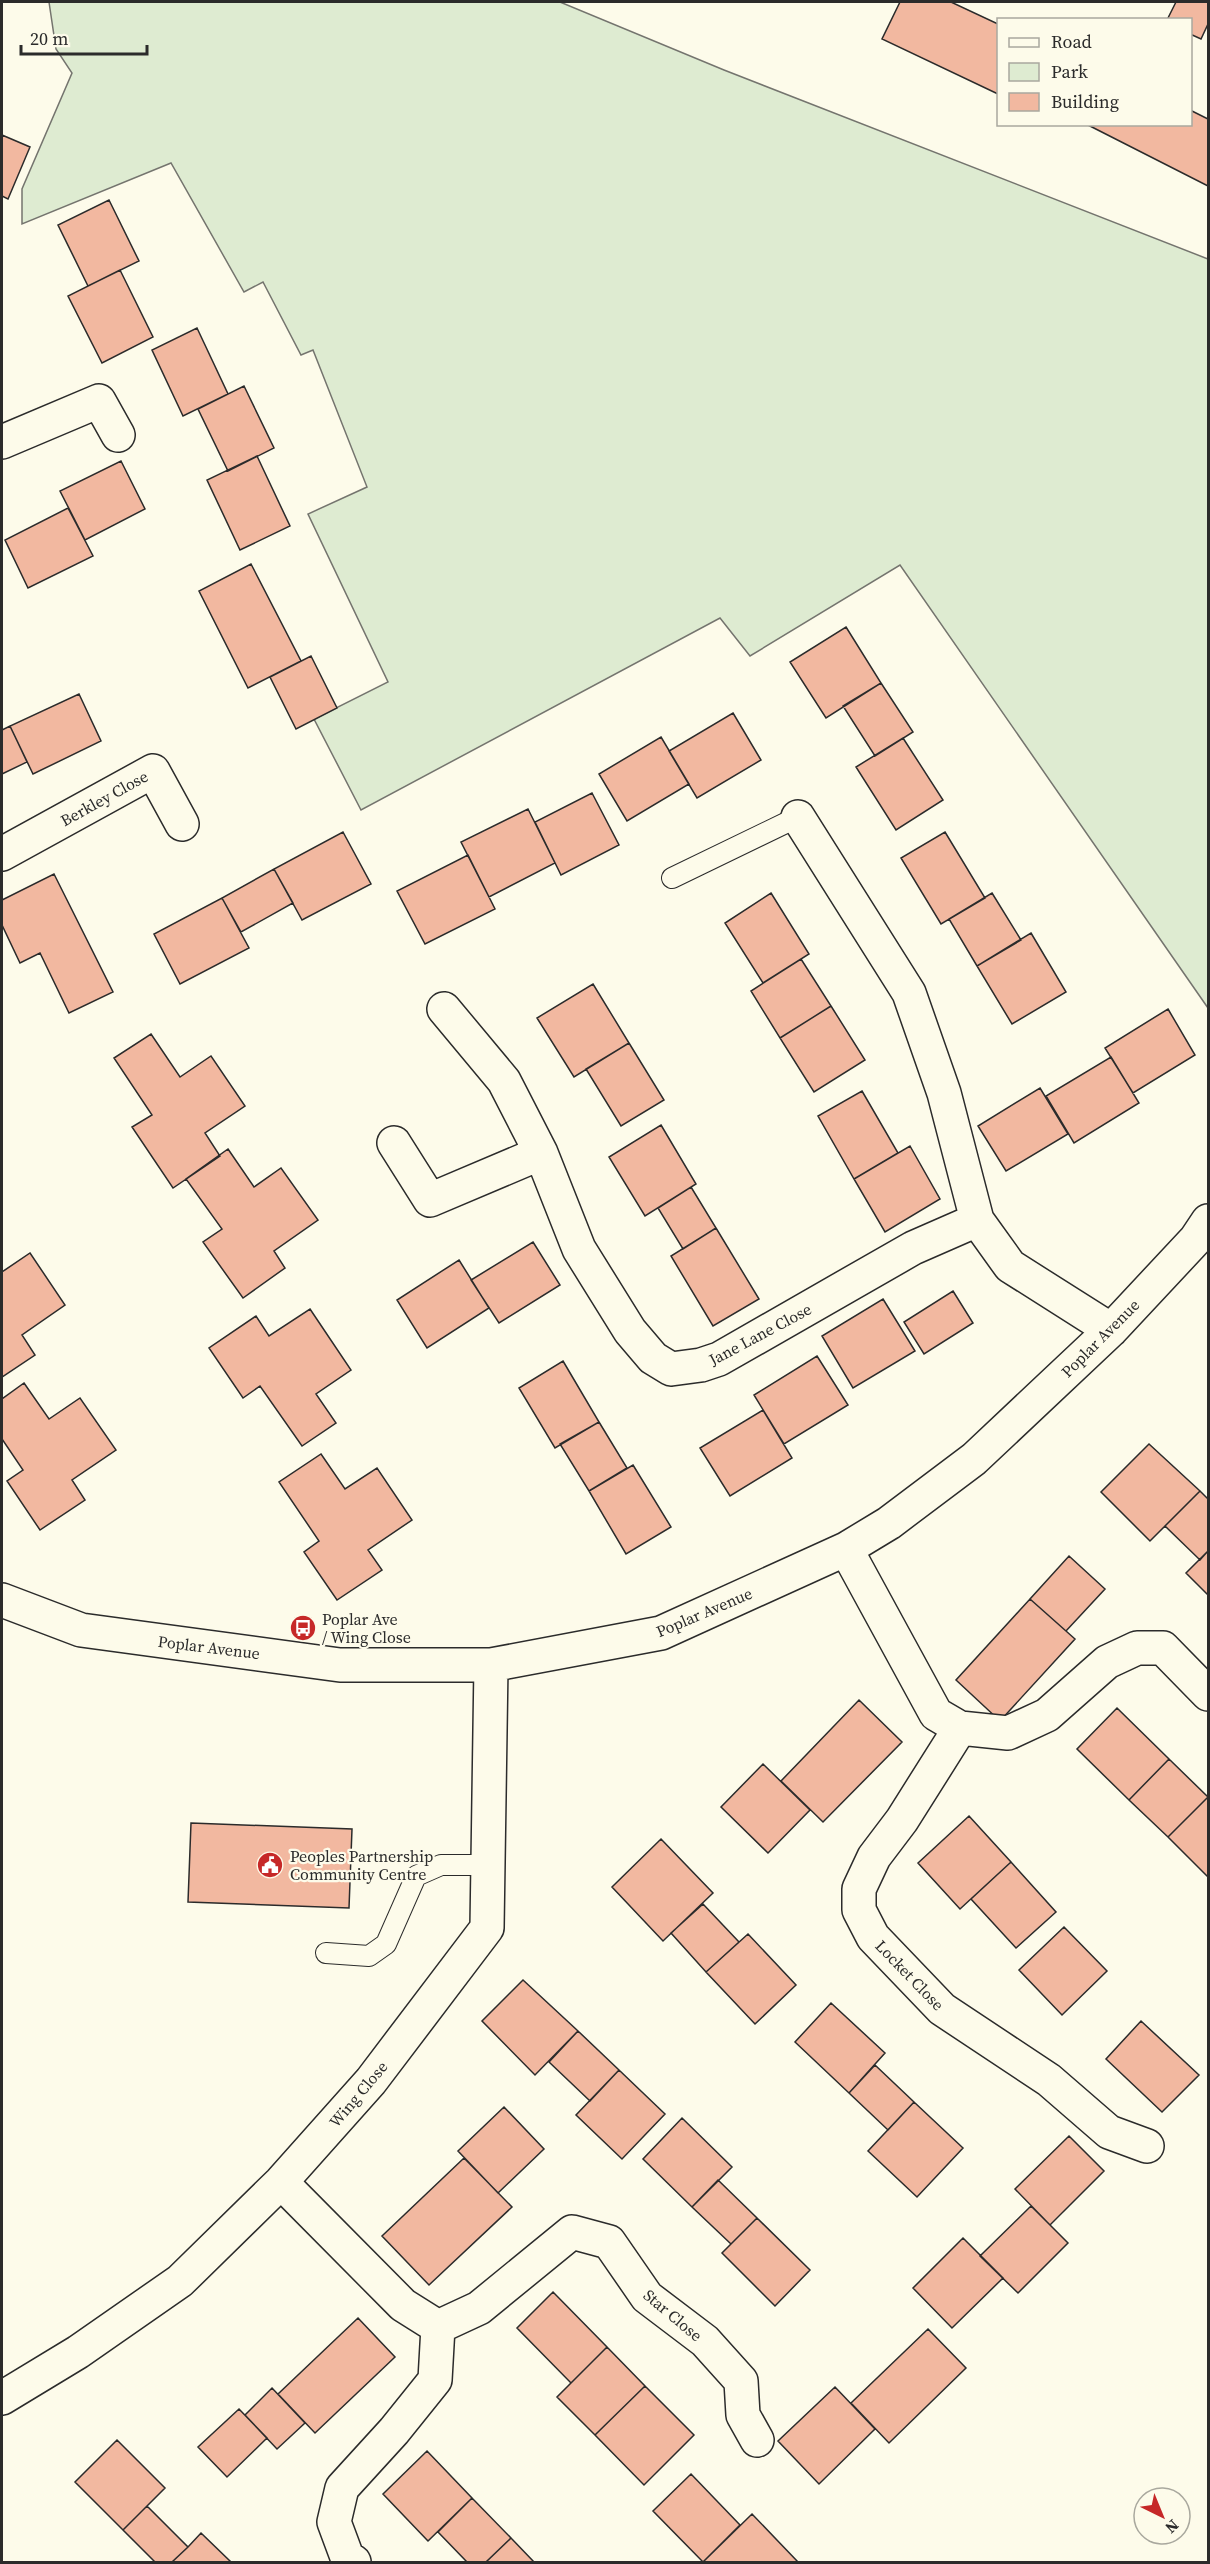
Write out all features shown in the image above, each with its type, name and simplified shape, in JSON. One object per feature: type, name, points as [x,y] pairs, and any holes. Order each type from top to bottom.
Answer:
[{"type":"street","points":[[2,442],[99,401],[118,435]]},
{"type":"street","name":"Berkley Close","points":[[2,854],[153,771],[182,824]]},
{"type":"street","points":[[798,817],[909,993],[944,1093],[977,1220],[1010,1266],[1111,1330]]},
{"type":"street","name":"Jane Lane Close","points":[[444,1009],[504,1081],[541,1153],[579,1249],[630,1331],[653,1358],[671,1369],[701,1365],[719,1359],[913,1248],[977,1220]]},
{"type":"street","points":[[394,1143],[430,1200],[541,1153]]},
{"type":"street","name":"Poplar Avenue","points":[[2,1600],[81,1630],[340,1665],[490,1665],[661,1633],[846,1550],[889,1523],[975,1459],[1111,1330],[1196,1239],[1209,1221]]},
{"type":"street","points":[[846,1550],[936,1714],[960,1728],[1008,1733],[1047,1715],[1107,1662],[1137,1648],[1163,1648],[1209,1694]]},
{"type":"street","name":"Wing Close","points":[[2,2398],[78,2352],[180,2281],[281,2182],[371,2081],[487,1928],[490,1665]]},
{"type":"street","name":"Locket Close","points":[[960,1728],[902,1820],[874,1857],[858,1889],[859,1910],[873,1936],[942,2009],[1050,2080],[1109,2132],[1148,2146]]},
{"type":"street","points":[[281,2182],[403,2305],[438,2327],[435,2380],[394,2431],[342,2488],[334,2522],[348,2557],[354,2562]]},
{"type":"street","name":"Star Close","points":[[438,2327],[479,2308],[572,2232],[609,2242],[647,2296],[705,2341],[741,2381],[743,2415],[757,2440]]},
{"type":"lane","points":[[672,878],[798,817]]},
{"type":"lane","points":[[326,1953],[369,1956],[387,1944],[416,1876],[441,1864],[488,1865]]},
{"type":"green space","points":[[49,2],[560,2],[724,70],[1208,259],[1208,1008],[900,565],[750,656],[720,618],[361,810],[314,719],[388,682],[308,514],[367,487],[313,350],[301,355],[263,282],[244,292],[171,163],[22,224],[22,189],[72,73],[56,49]]},
{"type":"building","points":[[900,2],[951,2],[997,24],[997,94],[882,39]]},
{"type":"building","points":[[1176,2],[1208,2],[1208,24],[1201,39],[1192,35],[1192,18],[1168,18]]},
{"type":"building","points":[[1192,111],[1208,119],[1208,186],[1090,126],[1192,126]]},
{"type":"building","points":[[2,135],[30,147],[8,199],[2,196]]},
{"type":"building","points":[[109,200],[139,261],[88,286],[58,225]]},
{"type":"building","points":[[120,270],[153,337],[102,363],[68,296]]},
{"type":"building","points":[[197,328],[228,394],[183,416],[152,350]]},
{"type":"building","points":[[244,386],[274,448],[228,471],[198,409]]},
{"type":"building","points":[[257,456],[290,526],[240,550],[207,480]]},
{"type":"building","points":[[121,461],[145,509],[85,540],[60,491]]},
{"type":"building","points":[[68,508],[93,556],[28,588],[5,540]]},
{"type":"building","points":[[251,564],[301,661],[248,688],[199,591]]},
{"type":"building","points":[[846,627],[881,683],[826,718],[790,662]]},
{"type":"building","points":[[311,656],[337,708],[296,729],[270,677]]},
{"type":"building","points":[[881,683],[913,732],[875,756],[843,706]]},
{"type":"building","points":[[79,694],[101,741],[33,774],[10,726]]},
{"type":"building","points":[[733,713],[761,760],[697,798],[669,751]]},
{"type":"building","points":[[10,726],[27,762],[2,774],[2,730]]},
{"type":"building","points":[[661,737],[689,784],[627,821],[599,774]]},
{"type":"building","points":[[903,738],[943,800],[896,830],[856,767]]},
{"type":"building","points":[[592,793],[619,845],[561,875],[535,822]]},
{"type":"building","points":[[528,809],[555,863],[489,897],[461,842]]},
{"type":"building","points":[[343,832],[371,884],[302,920],[274,869]]},
{"type":"building","points":[[945,832],[985,898],[941,924],[901,858]]},
{"type":"building","points":[[468,855],[495,909],[425,944],[397,891]]},
{"type":"building","points":[[274,869],[293,903],[241,932],[222,898]]},
{"type":"building","points":[[54,874],[113,992],[69,1013],[40,953],[20,963],[2,925],[2,900]]},
{"type":"building","points":[[771,893],[809,954],[763,983],[725,923]]},
{"type":"building","points":[[992,893],[1021,940],[977,966],[949,919]]},
{"type":"building","points":[[222,898],[249,948],[180,984],[154,934]]},
{"type":"building","points":[[1031,933],[1066,992],[1012,1024],[977,966]]},
{"type":"building","points":[[801,959],[831,1006],[780,1038],[751,991]]},
{"type":"building","points":[[593,984],[629,1043],[574,1077],[537,1018]]},
{"type":"building","points":[[831,1006],[865,1060],[814,1092],[780,1038]]},
{"type":"building","points":[[1168,1009],[1195,1055],[1133,1093],[1105,1048]]},
{"type":"building","points":[[151,1034],[180,1077],[211,1056],[245,1106],[205,1133],[220,1156],[173,1188],[132,1127],[152,1115],[114,1058]]},
{"type":"building","points":[[629,1043],[664,1100],[621,1126],[586,1069]]},
{"type":"building","points":[[1111,1057],[1139,1103],[1074,1143],[1046,1096]]},
{"type":"building","points":[[1040,1088],[1068,1134],[1006,1171],[978,1126]]},
{"type":"building","points":[[862,1091],[898,1153],[854,1179],[818,1116]]},
{"type":"building","points":[[661,1125],[696,1184],[645,1216],[609,1157]]},
{"type":"building","points":[[910,1146],[940,1199],[885,1232],[854,1179]]},
{"type":"building","points":[[228,1149],[254,1187],[281,1168],[318,1220],[274,1251],[285,1268],[243,1298],[203,1242],[222,1229],[186,1179]]},
{"type":"building","points":[[691,1187],[716,1228],[683,1249],[658,1208]]},
{"type":"building","points":[[716,1228],[759,1299],[713,1326],[671,1256]]},
{"type":"building","points":[[533,1242],[560,1285],[499,1323],[471,1280]]},
{"type":"building","points":[[30,1253],[65,1305],[22,1335],[35,1355],[2,1377],[2,1272]]},
{"type":"building","points":[[459,1260],[489,1308],[427,1348],[397,1300]]},
{"type":"building","points":[[953,1291],[973,1323],[924,1354],[904,1322]]},
{"type":"building","points":[[883,1299],[915,1351],[853,1388],[822,1336]]},
{"type":"building","points":[[310,1309],[351,1370],[316,1394],[336,1423],[302,1446],[260,1386],[243,1398],[209,1348],[256,1316],[269,1336]]},
{"type":"building","points":[[817,1356],[848,1405],[784,1444],[754,1395]]},
{"type":"building","points":[[563,1361],[599,1422],[555,1448],[519,1388]]},
{"type":"building","points":[[24,1383],[49,1419],[80,1398],[116,1450],[72,1480],[85,1500],[40,1530],[7,1481],[23,1470],[2,1439],[2,1399]]},
{"type":"building","points":[[763,1410],[792,1458],[730,1496],[700,1448]]},
{"type":"building","points":[[599,1422],[627,1468],[589,1491],[560,1444]]},
{"type":"building","points":[[1149,1444],[1200,1491],[1150,1541],[1101,1492]]},
{"type":"building","points":[[321,1454],[345,1489],[377,1468],[412,1520],[368,1550],[382,1570],[337,1600],[304,1552],[319,1541],[279,1482]]},
{"type":"building","points":[[633,1465],[671,1527],[626,1554],[589,1491]]},
{"type":"building","points":[[1200,1491],[1208,1499],[1208,1551],[1200,1560],[1165,1526]]},
{"type":"building","points":[[1208,1551],[1208,1595],[1186,1573]]},
{"type":"building","points":[[1069,1556],[1105,1589],[1066,1631],[1030,1599]]},
{"type":"building","points":[[1030,1599],[1075,1639],[1000,1721],[956,1680]]},
{"type":"building","points":[[859,1700],[902,1742],[823,1822],[781,1781]]},
{"type":"building","points":[[1117,1708],[1169,1759],[1129,1800],[1077,1749]]},
{"type":"building","points":[[1169,1759],[1208,1797],[1168,1837],[1129,1800]]},
{"type":"building","points":[[763,1764],[810,1810],[768,1853],[721,1807]]},
{"type":"building","points":[[1208,1797],[1208,1877],[1168,1837]]},
{"type":"building","points":[[969,1816],[1011,1862],[960,1909],[918,1863]]},
{"type":"building","name":"Peoples Partnership Community Centre","points":[[191,1823],[352,1829],[349,1908],[188,1902]]},
{"type":"building","points":[[661,1839],[713,1893],[663,1941],[612,1887]]},
{"type":"building","points":[[1011,1862],[1056,1912],[1016,1948],[971,1899]]},
{"type":"building","points":[[703,1904],[739,1942],[706,1972],[671,1933]]},
{"type":"building","points":[[1064,1927],[1107,1971],[1062,2015],[1019,1970]]},
{"type":"building","points":[[748,1934],[796,1985],[755,2024],[706,1972]]},
{"type":"building","points":[[523,1980],[578,2031],[535,2075],[482,2021]]},
{"type":"building","points":[[831,2003],[885,2053],[849,2093],[795,2042]]},
{"type":"building","points":[[1141,2021],[1199,2075],[1162,2112],[1106,2059]]},
{"type":"building","points":[[578,2031],[619,2070],[590,2101],[549,2062]]},
{"type":"building","points":[[875,2065],[914,2102],[888,2130],[849,2093]]},
{"type":"building","points":[[619,2070],[665,2114],[622,2159],[576,2115]]},
{"type":"building","points":[[914,2102],[963,2148],[917,2197],[868,2151]]},
{"type":"building","points":[[504,2107],[544,2149],[498,2193],[458,2151]]},
{"type":"building","points":[[682,2118],[732,2167],[692,2207],[643,2159]]},
{"type":"building","points":[[1069,2136],[1104,2171],[1050,2225],[1015,2189]]},
{"type":"building","points":[[464,2158],[512,2207],[429,2285],[382,2236]]},
{"type":"building","points":[[718,2180],[757,2218],[731,2244],[692,2207]]},
{"type":"building","points":[[1031,2206],[1068,2243],[1018,2293],[980,2256]]},
{"type":"building","points":[[757,2218],[810,2270],[775,2306],[722,2253]]},
{"type":"building","points":[[963,2238],[1003,2278],[952,2328],[913,2288]]},
{"type":"building","points":[[553,2292],[607,2347],[571,2383],[517,2328]]},
{"type":"building","points":[[358,2318],[395,2357],[315,2433],[278,2394]]},
{"type":"building","points":[[928,2329],[966,2368],[889,2443],[851,2403]]},
{"type":"building","points":[[607,2347],[645,2386],[595,2435],[557,2397]]},
{"type":"building","points":[[645,2386],[694,2435],[644,2485],[595,2435]]},
{"type":"building","points":[[835,2387],[875,2429],[819,2484],[778,2441]]},
{"type":"building","points":[[272,2388],[305,2423],[277,2449],[245,2415]]},
{"type":"building","points":[[239,2409],[267,2438],[227,2477],[198,2447]]},
{"type":"building","points":[[117,2440],[165,2488],[123,2530],[75,2482]]},
{"type":"building","points":[[427,2451],[472,2498],[428,2541],[383,2494]]},
{"type":"building","points":[[691,2474],[740,2525],[703,2562],[653,2511]]},
{"type":"building","points":[[472,2498],[511,2538],[486,2562],[467,2562],[438,2532]]},
{"type":"building","points":[[147,2506],[188,2547],[172,2562],[155,2562],[123,2530]]},
{"type":"building","points":[[752,2514],[798,2562],[703,2562]]},
{"type":"building","points":[[201,2533],[231,2562],[172,2562]]},
{"type":"building","points":[[511,2538],[534,2562],[486,2562]]},
{"type":"place","name":"Poplar Ave / Wing Close","points":[[303,1628]]},
{"type":"place","name":"Peoples Partnership Community Centre","points":[[270,1865]]}]
